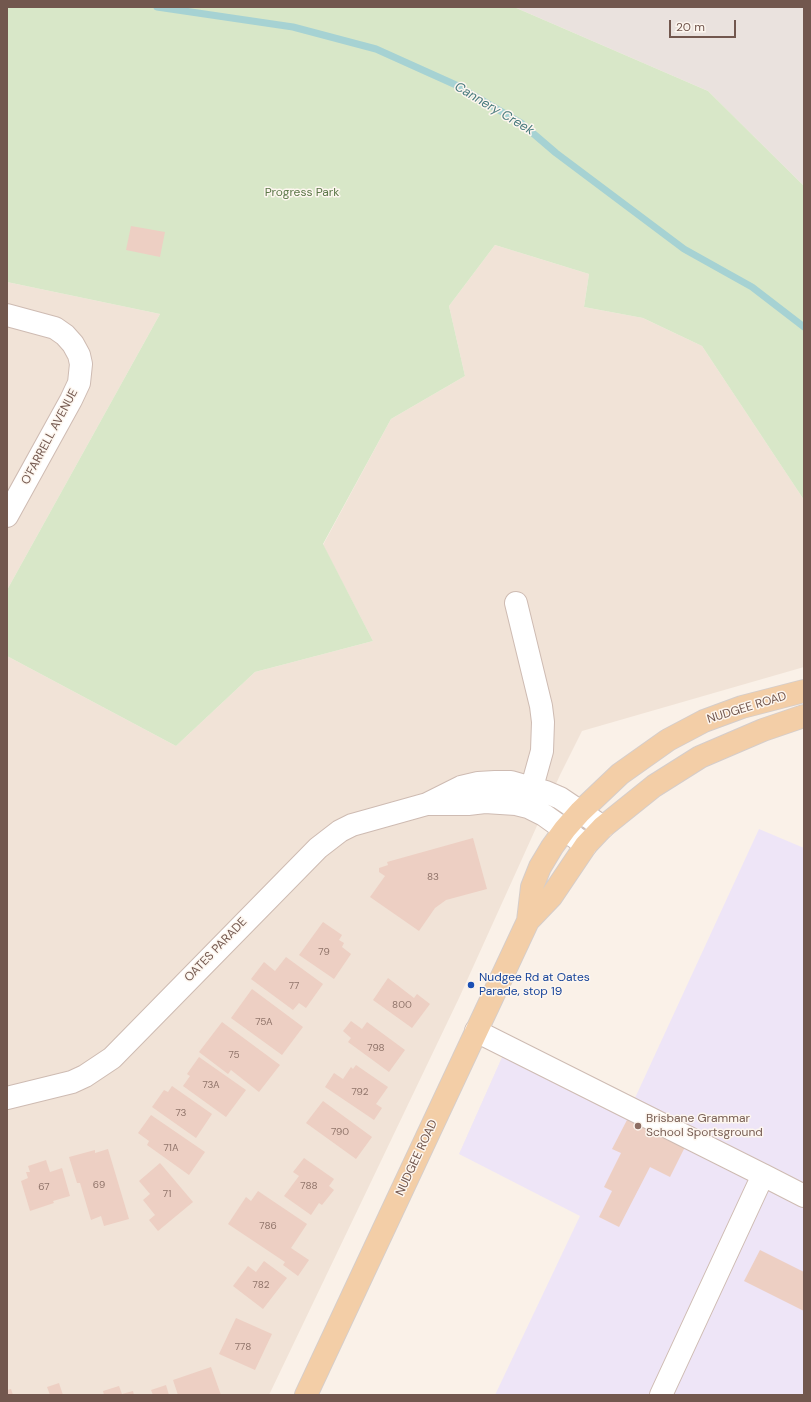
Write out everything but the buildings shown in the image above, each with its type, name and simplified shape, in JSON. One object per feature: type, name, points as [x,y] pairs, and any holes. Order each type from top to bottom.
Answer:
[{"type":"main road","name":"NUDGEE ROAD","points":[[528,921],[532,887],[540,868],[552,847],[580,812],[620,774],[668,740],[704,721],[742,708],[804,691]]},
{"type":"main road","name":"NUDGEE ROAD","points":[[306,1395],[528,921],[551,897],[586,845],[603,827],[654,786],[700,757],[763,730],[804,716]]},
{"type":"street","name":"O'FARRELL AVENUE","points":[[7,315],[55,328],[65,335],[73,344],[79,355],[81,364],[79,383],[71,400],[7,516]]},
{"type":"street","points":[[516,603],[543,722],[542,751],[532,787]]},
{"type":"street","name":"OATES PARADE","points":[[7,1098],[72,1082],[85,1076],[112,1058],[241,924],[318,848],[329,838],[352,825],[427,804],[461,787],[478,783],[511,782],[532,787],[560,798],[603,827]]},
{"type":"street","name":"OATES PARADE","points":[[427,804],[468,804],[485,802],[516,804],[541,813],[586,845]]},
{"type":"street","points":[[476,1031],[804,1196]]},
{"type":"street","points":[[661,1395],[763,1175]]},
{"type":"shaded area","points":[[514,7],[804,7],[804,186],[708,91]]},
{"type":"shaded area","points":[[495,245],[589,274],[584,307],[643,318],[702,346],[804,500],[804,667],[582,731],[560,775],[459,998],[269,1395],[7,1395],[7,656],[176,746],[255,672],[373,641],[323,545],[391,419],[465,376],[449,306]]},
{"type":"shaded area","points":[[7,282],[160,314],[7,590]]},
{"type":"shaded area","name":"Brisbane Grammar School Sportsground","points":[[759,829],[804,848],[804,1395],[495,1395],[580,1216],[459,1154],[511,1037],[635,1098]]},
{"type":"green space","name":"Progress Park","points":[[7,7],[514,7],[708,91],[804,186],[804,500],[702,346],[643,318],[584,307],[589,274],[495,245],[449,306],[465,376],[391,419],[323,544],[373,641],[255,672],[176,746],[7,656],[7,590],[160,314],[7,282]]},
{"type":"waterway","name":"Cannery Creek","points":[[157,7],[293,27],[376,49],[456,85],[521,123],[556,153],[684,249],[752,287],[804,327]]},
{"type":"place","name":"Nudgee Rd at Oates Parade, stop 19","points":[[471,985]]},
{"type":"place","name":"Brisbane Grammar School Sportsground","points":[[638,1126]]}]
